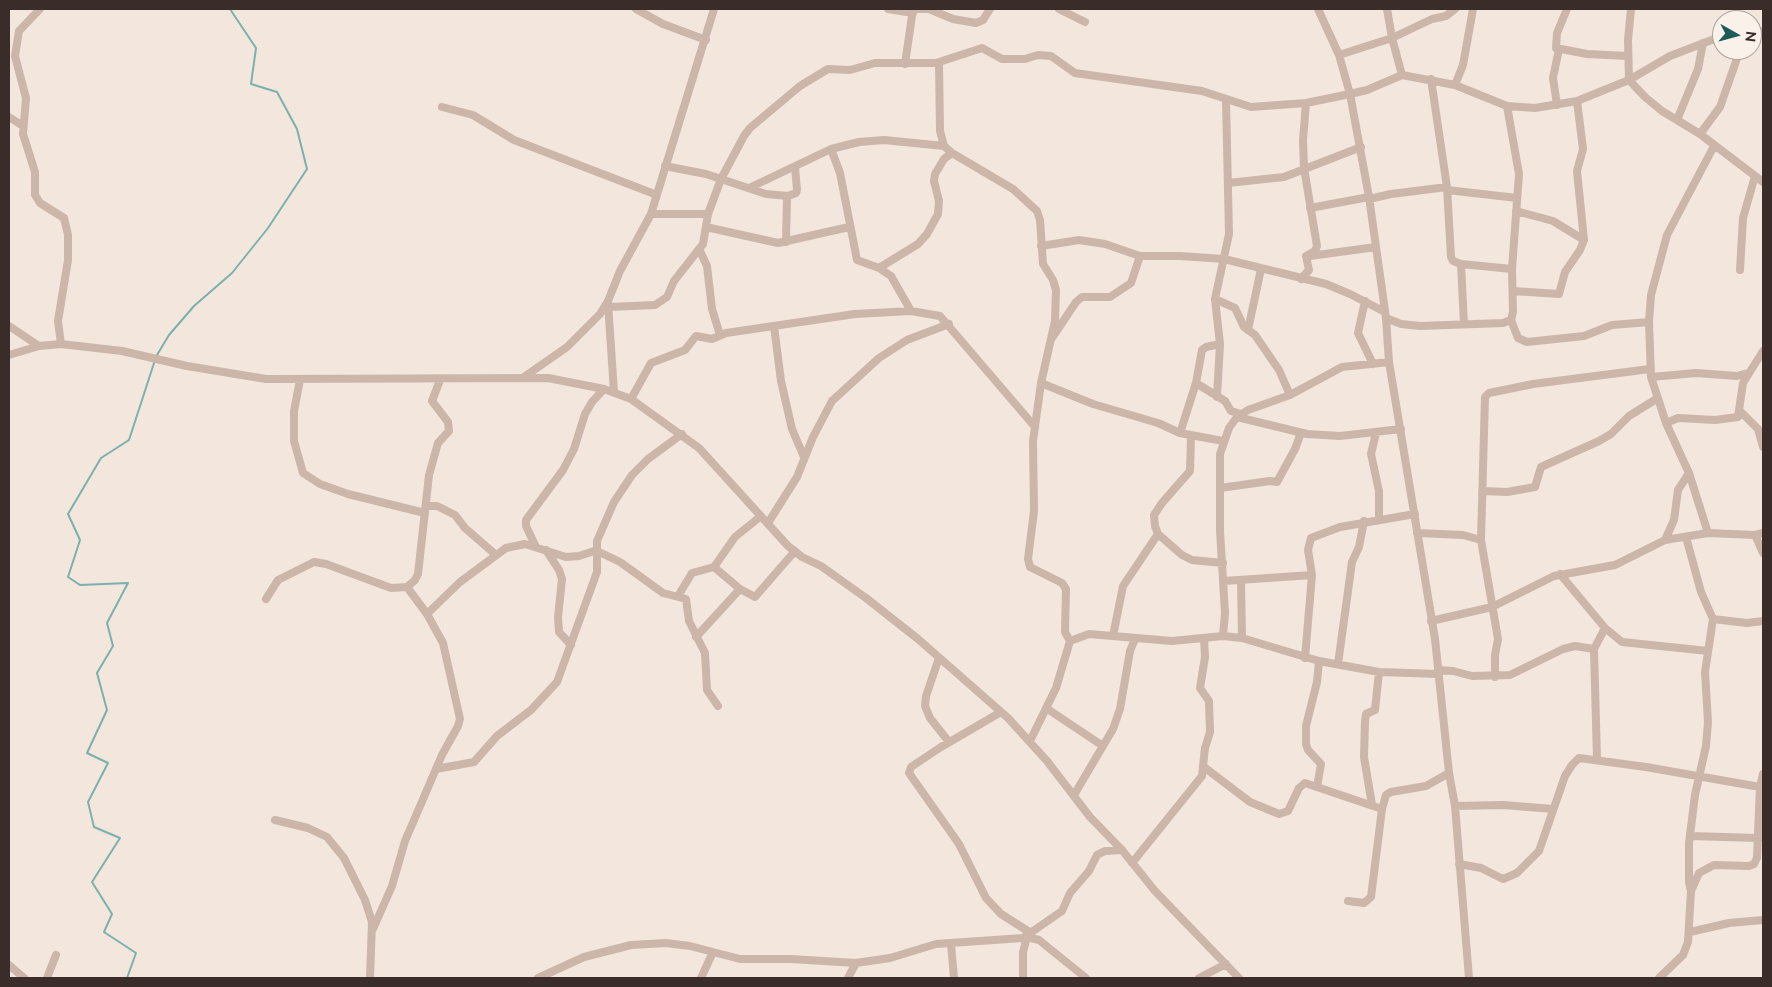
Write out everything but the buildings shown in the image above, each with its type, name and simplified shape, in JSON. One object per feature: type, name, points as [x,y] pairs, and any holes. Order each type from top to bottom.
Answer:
[{"type":"street","points":[[40,9],[19,31],[15,45],[16,59],[26,98],[23,126],[25,143],[35,172],[34,188],[37,200],[58,213],[66,225],[68,260],[57,330],[61,344]]},
{"type":"street","points":[[636,9],[663,24],[706,40]]},
{"type":"street","points":[[524,377],[567,347],[608,304],[620,271],[651,214],[714,9]]},
{"type":"street","points":[[888,9],[929,9],[953,19],[978,23],[983,20],[990,9]]},
{"type":"street","points":[[1060,9],[1085,22]]},
{"type":"street","points":[[1318,9],[1339,55],[1350,94],[1369,198],[1386,315],[1389,362],[1439,672],[1449,772],[1455,806],[1469,978]]},
{"type":"street","points":[[1387,9],[1392,38],[1402,75]]},
{"type":"street","points":[[1339,55],[1392,38],[1432,19],[1446,16],[1455,9]]},
{"type":"street","points":[[1455,86],[1464,64],[1473,9]]},
{"type":"street","points":[[1568,9],[1554,46],[1559,49],[1587,54],[1627,56]]},
{"type":"street","points":[[1631,9],[1627,56],[1628,80],[1645,97],[1700,134],[1763,182]]},
{"type":"street","points":[[905,64],[915,10]]},
{"type":"street","points":[[608,304],[644,307],[663,302],[682,269],[703,244],[708,214],[721,179],[734,151],[750,128],[812,77],[834,68],[850,70],[875,63],[939,63],[982,48],[1002,60],[1018,60],[1036,55],[1046,56],[1055,58],[1078,74],[1189,88],[1207,92],[1226,100],[1262,108],[1306,103],[1367,90],[1402,75],[1431,79],[1455,86],[1507,106],[1535,108],[1577,101],[1628,80],[1670,56],[1712,39]]},
{"type":"street","points":[[1677,120],[1698,69],[1703,42]]},
{"type":"street","points":[[1557,105],[1553,78],[1559,49]]},
{"type":"street","points":[[1700,134],[1720,107],[1736,60]]},
{"type":"street","points":[[939,63],[940,131],[944,146],[952,153],[992,174],[1027,199],[1037,211],[1040,220],[1040,246],[1043,264],[1053,280],[1056,290],[1055,321],[1041,383],[1035,427],[1034,511],[1028,563],[1033,570],[1062,583],[1066,589],[1065,632],[1070,641],[1056,688],[1030,741]]},
{"type":"street","points":[[1431,79],[1447,188],[1451,257],[1453,261],[1461,264],[1512,269]]},
{"type":"street","points":[[1217,397],[1220,344],[1215,299],[1229,234],[1226,100]]},
{"type":"street","points":[[1512,291],[1559,294],[1565,272],[1580,250],[1584,240],[1577,171],[1583,149],[1577,101]]},
{"type":"street","points":[[1306,103],[1303,140],[1304,168],[1317,246],[1315,251],[1306,257]]},
{"type":"street","points":[[1507,106],[1518,164],[1511,320],[1518,338],[1527,342],[1584,336],[1612,325],[1649,322]]},
{"type":"street","points":[[442,107],[473,115],[514,140],[657,195]]},
{"type":"street","points":[[9,117],[23,126]]},
{"type":"street","points":[[749,188],[831,149],[859,142],[884,140],[944,146]]},
{"type":"street","points":[[1708,533],[1688,474],[1666,423],[1651,373],[1649,322],[1653,287],[1667,235],[1714,146]]},
{"type":"street","points":[[1228,183],[1278,178],[1361,147]]},
{"type":"street","points":[[831,149],[840,174],[857,260],[879,268],[894,279],[911,311]]},
{"type":"street","points":[[879,268],[918,244],[927,234],[938,214],[939,201],[934,181],[935,174],[944,160],[952,153]]},
{"type":"street","points":[[665,166],[721,179],[766,194],[788,196],[797,192],[795,167]]},
{"type":"street","points":[[1740,270],[1744,218],[1755,176]]},
{"type":"street","points":[[1310,208],[1391,194],[1447,188],[1517,198]]},
{"type":"street","points":[[786,242],[788,196]]},
{"type":"street","points":[[1516,211],[1553,221],[1584,240]]},
{"type":"street","points":[[651,214],[708,214]]},
{"type":"street","points":[[706,227],[770,242],[786,242],[849,227]]},
{"type":"street","points":[[1040,246],[1079,240],[1105,244],[1140,256],[1224,259],[1331,286],[1365,301],[1386,315],[1409,326],[1503,323],[1511,320]]},
{"type":"street","points":[[1306,257],[1376,247]]},
{"type":"street","points":[[699,249],[706,266],[712,309],[720,335]]},
{"type":"street","points":[[1050,342],[1076,302],[1082,297],[1110,297],[1131,283],[1140,256]]},
{"type":"street","points":[[1301,279],[1309,270],[1306,257]]},
{"type":"street","points":[[1461,264],[1464,324]]},
{"type":"street","points":[[1248,330],[1261,269]]},
{"type":"street","points":[[1215,299],[1235,308],[1244,328],[1257,338],[1279,370],[1290,395]]},
{"type":"street","points":[[1365,301],[1358,333],[1373,364]]},
{"type":"street","points":[[608,304],[614,392]]},
{"type":"street","points":[[631,399],[651,363],[685,350],[696,336],[712,339],[720,335],[774,326],[881,311],[911,311],[938,314],[949,324],[1035,427]]},
{"type":"street","points":[[768,522],[797,477],[804,457],[832,401],[875,361],[903,342],[949,324]]},
{"type":"street","points":[[9,326],[38,346]]},
{"type":"street","points":[[774,326],[780,381],[792,428],[804,457]]},
{"type":"street","points":[[9,355],[38,346],[61,344],[89,347],[266,379],[440,380],[548,378],[604,389],[631,399],[682,434],[710,459],[795,552],[821,566],[866,598],[1002,712],[1030,741],[1090,816],[1122,850],[1155,891],[1239,978]]},
{"type":"street","points":[[1180,433],[1196,383],[1203,349],[1220,344]]},
{"type":"street","points":[[1666,423],[1678,418],[1733,419],[1738,417],[1740,395],[1748,373],[1763,352]]},
{"type":"street","points":[[1223,636],[1224,581],[1220,532],[1220,454],[1223,441],[1239,416],[1248,410],[1290,395],[1342,367],[1389,362]]},
{"type":"street","points":[[1495,677],[1495,655],[1498,639],[1482,540],[1485,397],[1489,393],[1554,380],[1651,373],[1696,373],[1737,376],[1748,373]]},
{"type":"street","points":[[300,380],[294,411],[294,441],[304,473],[320,484],[339,491],[425,510],[437,506],[456,515],[465,528],[496,555]]},
{"type":"street","points":[[266,599],[278,580],[314,562],[326,564],[391,588],[407,587],[418,574],[425,510],[436,448],[440,440],[449,431],[448,422],[432,401],[440,380]]},
{"type":"street","points":[[1041,383],[1094,404],[1158,423],[1180,433],[1223,441]]},
{"type":"street","points":[[1196,383],[1225,401],[1231,412],[1239,416],[1301,432],[1340,436],[1401,429]]},
{"type":"street","points":[[535,545],[526,526],[526,520],[563,470],[574,449],[585,414],[592,402],[604,389]]},
{"type":"street","points":[[1483,491],[1507,492],[1535,487],[1541,467],[1611,434],[1629,416],[1658,398]]},
{"type":"street","points":[[1740,411],[1761,429],[1763,446]]},
{"type":"street","points":[[1220,488],[1270,481],[1277,482],[1301,432]]},
{"type":"street","points":[[1376,433],[1371,454],[1379,491],[1379,519]]},
{"type":"street","points":[[436,769],[474,762],[497,736],[530,710],[557,682],[597,572],[599,535],[621,489],[648,458],[682,434]]},
{"type":"street","points":[[1190,436],[1190,471],[1169,492],[1154,515],[1158,534],[1182,555],[1192,560],[1223,563]]},
{"type":"street","points":[[1665,540],[1674,520],[1678,490],[1688,474]]},
{"type":"street","points":[[1305,658],[1312,575],[1308,547],[1310,538],[1340,526],[1414,514]]},
{"type":"street","points":[[678,596],[692,573],[714,567],[735,537],[761,516]]},
{"type":"street","points":[[1338,664],[1352,562],[1359,547],[1364,521]]},
{"type":"street","points":[[1417,533],[1470,536],[1482,540]]},
{"type":"street","points":[[1431,620],[1492,607],[1560,574],[1615,565],[1665,540],[1708,533],[1759,534],[1763,553]]},
{"type":"street","points":[[1113,636],[1123,586],[1158,534]]},
{"type":"street","points":[[1659,978],[1682,956],[1690,932],[1690,836],[1708,722],[1705,672],[1713,619],[1701,592],[1686,537]]},
{"type":"street","points":[[427,614],[460,582],[496,555],[516,545],[535,545],[566,558],[597,551],[620,562],[663,593],[686,599],[689,621],[705,657],[707,690],[718,706]]},
{"type":"street","points":[[545,549],[561,574],[559,632],[571,645]]},
{"type":"street","points":[[714,567],[740,589],[756,596],[795,552]]},
{"type":"street","points":[[1560,574],[1604,628],[1617,639],[1628,644],[1708,651]]},
{"type":"street","points":[[1224,581],[1312,575]]},
{"type":"street","points":[[1241,580],[1242,638]]},
{"type":"street","points":[[373,929],[392,886],[405,841],[460,719],[448,659],[442,643],[427,614],[407,587]]},
{"type":"street","points":[[696,637],[740,589]]},
{"type":"street","points":[[1713,619],[1747,623],[1763,621]]},
{"type":"street","points":[[1597,759],[1594,649],[1604,628]]},
{"type":"street","points":[[1070,641],[1088,634],[1135,639],[1172,640],[1223,636],[1242,638],[1305,658],[1379,672],[1453,671],[1472,676],[1495,677],[1510,675],[1563,649],[1575,646],[1594,649]]},
{"type":"street","points":[[1132,864],[1202,776],[1204,748],[1210,732],[1209,701],[1200,688],[1205,657],[1204,638]]},
{"type":"street","points":[[1074,795],[1103,746],[1120,709],[1128,661],[1135,639]]},
{"type":"street","points":[[939,658],[926,696],[925,706],[930,718],[948,742]]},
{"type":"street","points":[[1317,787],[1321,764],[1308,750],[1306,726],[1317,682],[1319,661]]},
{"type":"street","points":[[1372,805],[1364,757],[1365,721],[1366,714],[1375,710],[1379,672]]},
{"type":"street","points":[[1046,708],[1103,746]]},
{"type":"street","points":[[1002,712],[948,742],[911,766],[910,775],[959,844],[986,898],[1001,914],[1029,935],[1039,940],[1086,978]]},
{"type":"street","points":[[1459,864],[1481,868],[1503,878],[1517,873],[1539,851],[1553,809],[1572,765],[1580,758],[1597,759],[1760,787]]},
{"type":"street","points":[[1204,767],[1250,802],[1279,814],[1288,810],[1301,785],[1307,784],[1382,809]]},
{"type":"street","points":[[1348,901],[1364,903],[1371,897],[1382,809],[1388,793],[1426,786],[1449,772]]},
{"type":"street","points":[[1691,891],[1699,873],[1714,865],[1749,866],[1754,864],[1757,858],[1762,824],[1760,787],[1763,774]]},
{"type":"street","points":[[1455,806],[1503,805],[1553,809]]},
{"type":"street","points":[[275,820],[308,828],[327,837],[354,876],[365,900],[373,929],[370,978]]},
{"type":"street","points":[[1690,836],[1759,838]]},
{"type":"street","points":[[538,978],[584,957],[631,945],[666,943],[713,952],[740,960],[791,959],[856,963],[890,958],[936,944],[1029,935],[1062,910],[1070,893],[1097,855],[1105,851],[1122,850]]},
{"type":"street","points":[[1690,932],[1729,923],[1763,920]]},
{"type":"street","points":[[1023,978],[1023,952],[1029,935]]},
{"type":"street","points":[[950,944],[954,978]]},
{"type":"street","points":[[702,978],[713,952]]},
{"type":"street","points":[[47,978],[56,955]]},
{"type":"street","points":[[848,978],[856,963]]},
{"type":"street","points":[[1199,978],[1226,964]]},
{"type":"street","points":[[9,965],[24,978]]},
{"type":"waterway","points":[[157,355],[169,335],[194,306],[232,273],[268,228],[307,169],[297,129],[277,92],[251,84],[256,48],[230,9]]},
{"type":"waterway","points":[[127,978],[136,953],[104,932],[112,914],[92,882],[120,838],[94,827],[88,802],[108,763],[87,753],[107,710],[97,673],[113,646],[107,623],[128,583],[80,585],[68,577],[80,540],[68,514],[101,458],[129,440],[155,360]]}]
